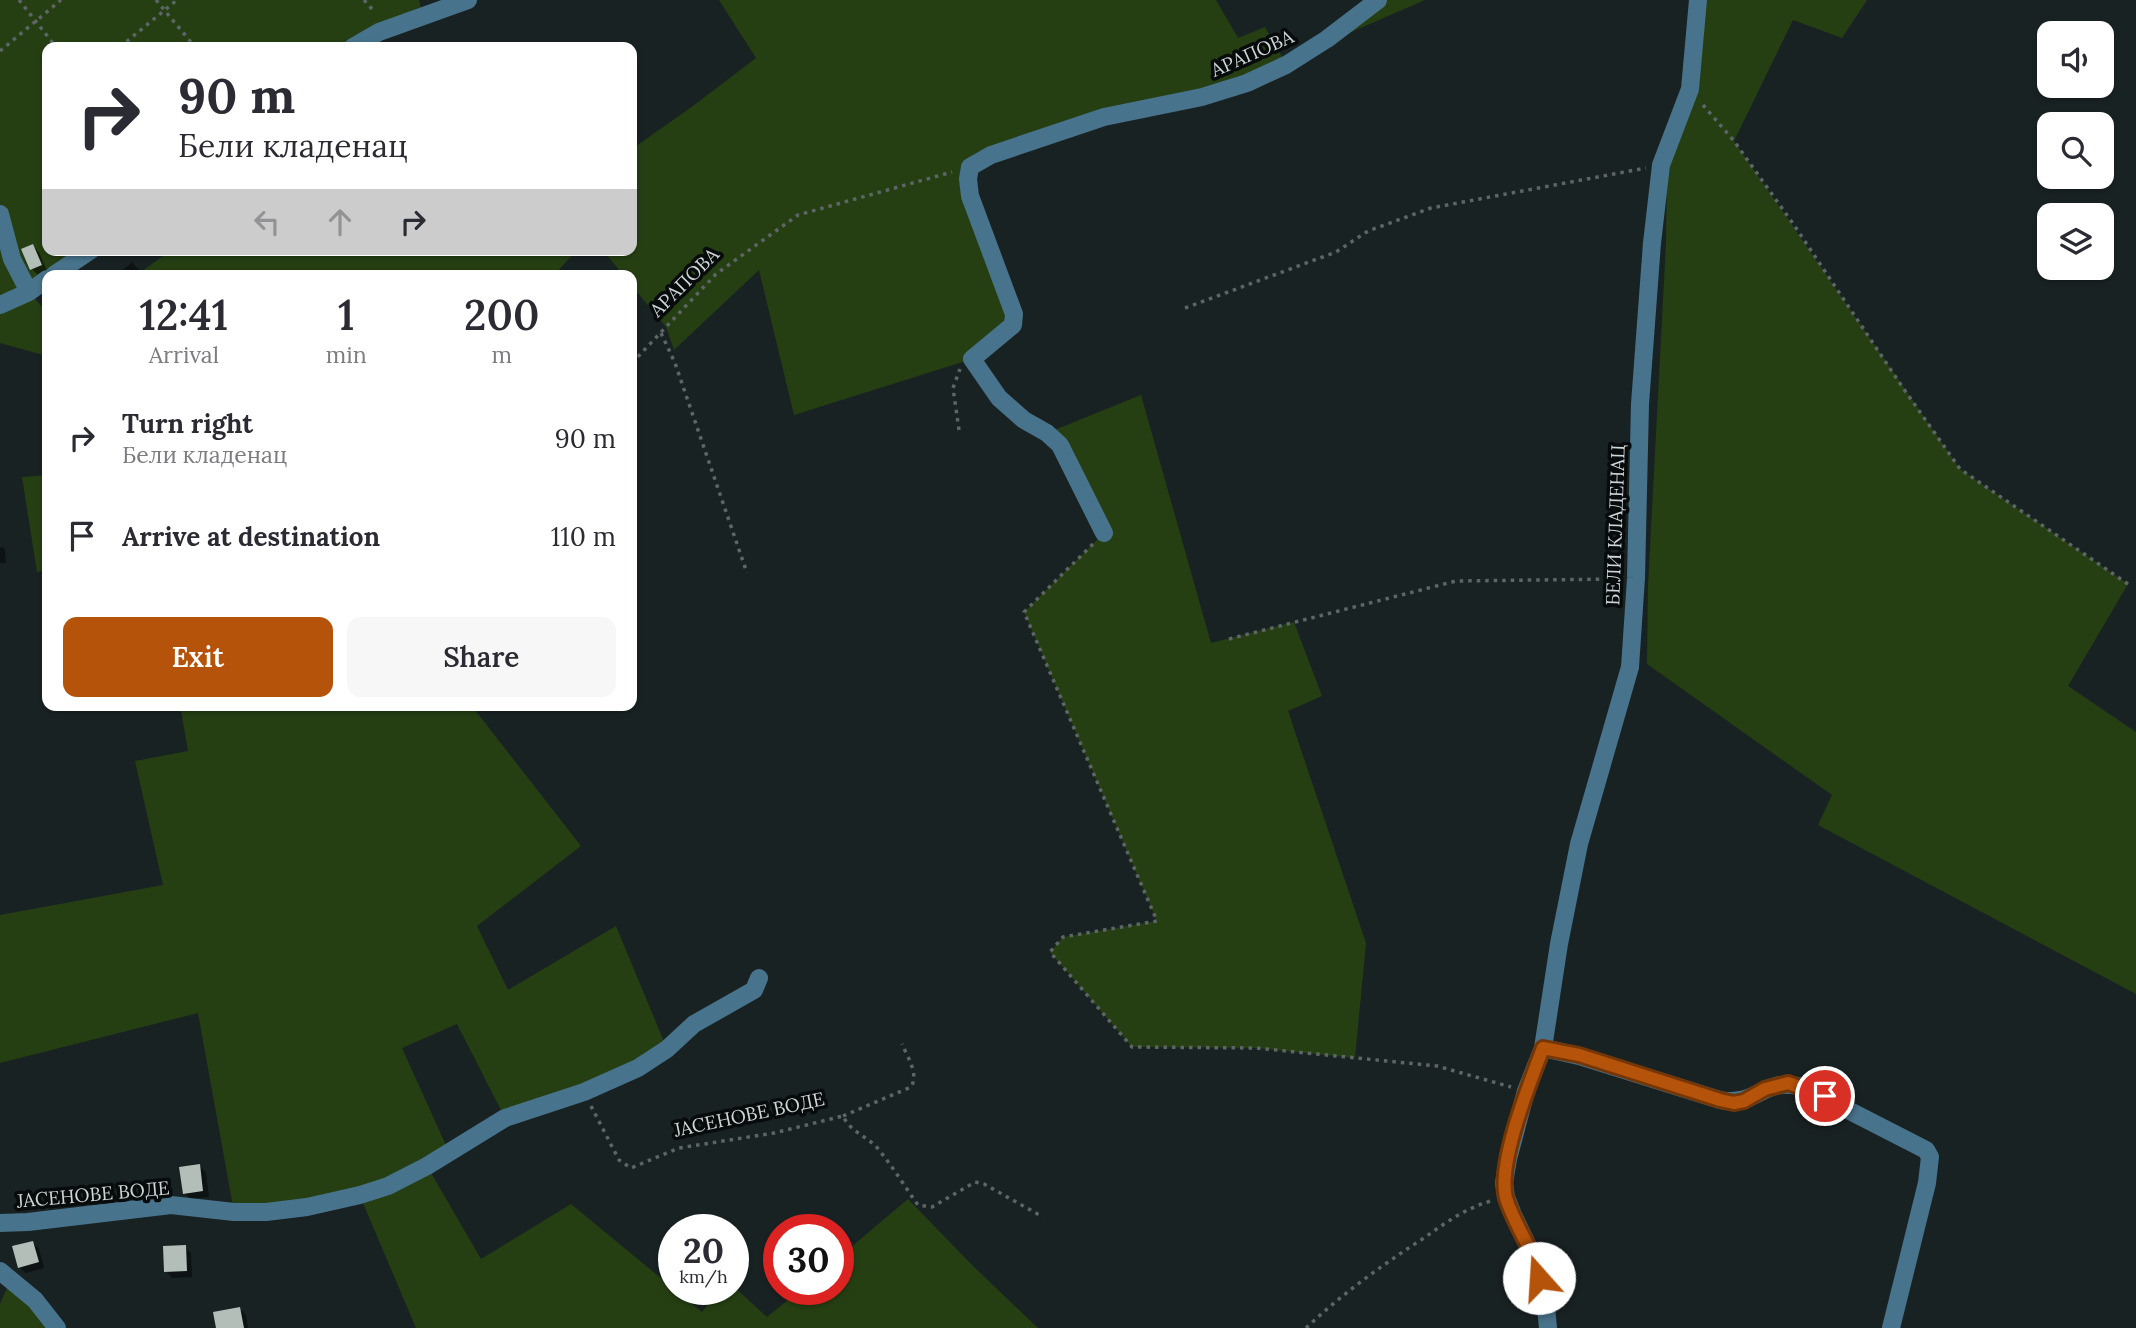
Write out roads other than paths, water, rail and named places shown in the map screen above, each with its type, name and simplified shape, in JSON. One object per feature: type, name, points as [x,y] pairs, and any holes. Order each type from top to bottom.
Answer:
[{"type":"street","points":[[362,42],[379,32],[468,0]]},
{"type":"street","name":"АРАПОВА","points":[[1104,533],[1060,445],[1047,433],[1024,420],[999,398],[972,359],[1013,325],[1014,314],[970,196],[970,167],[992,155],[1104,117],[1202,97],[1247,83],[1286,65],[1327,39],[1378,0]]},
{"type":"street","name":"БЕЛИ КЛАДЕНАЦ","points":[[1548,1328],[1539,1278],[1506,1196],[1504,1183],[1526,1091],[1543,1048],[1559,944],[1579,844],[1630,667],[1636,578],[1640,404],[1661,165],[1690,89],[1699,0]]},
{"type":"street","points":[[0,214],[12,258],[29,292]]},
{"type":"street","points":[[61,270],[82,256]]},
{"type":"street","points":[[0,305],[29,292],[42,283]]},
{"type":"street","name":"ЈАСЕНОВЕ ВОДЕ","points":[[0,1223],[171,1205],[234,1212],[266,1212],[307,1207],[388,1186],[427,1166],[505,1118],[584,1092],[638,1068],[667,1049],[694,1024],[754,990],[759,978]]},
{"type":"street","points":[[1543,1048],[1579,1055],[1734,1103],[1744,1101],[1778,1084],[1796,1085],[1825,1096],[1926,1150],[1930,1157],[1927,1183],[1891,1328]]},
{"type":"street","points":[[0,1271],[35,1300],[57,1328]]}]
